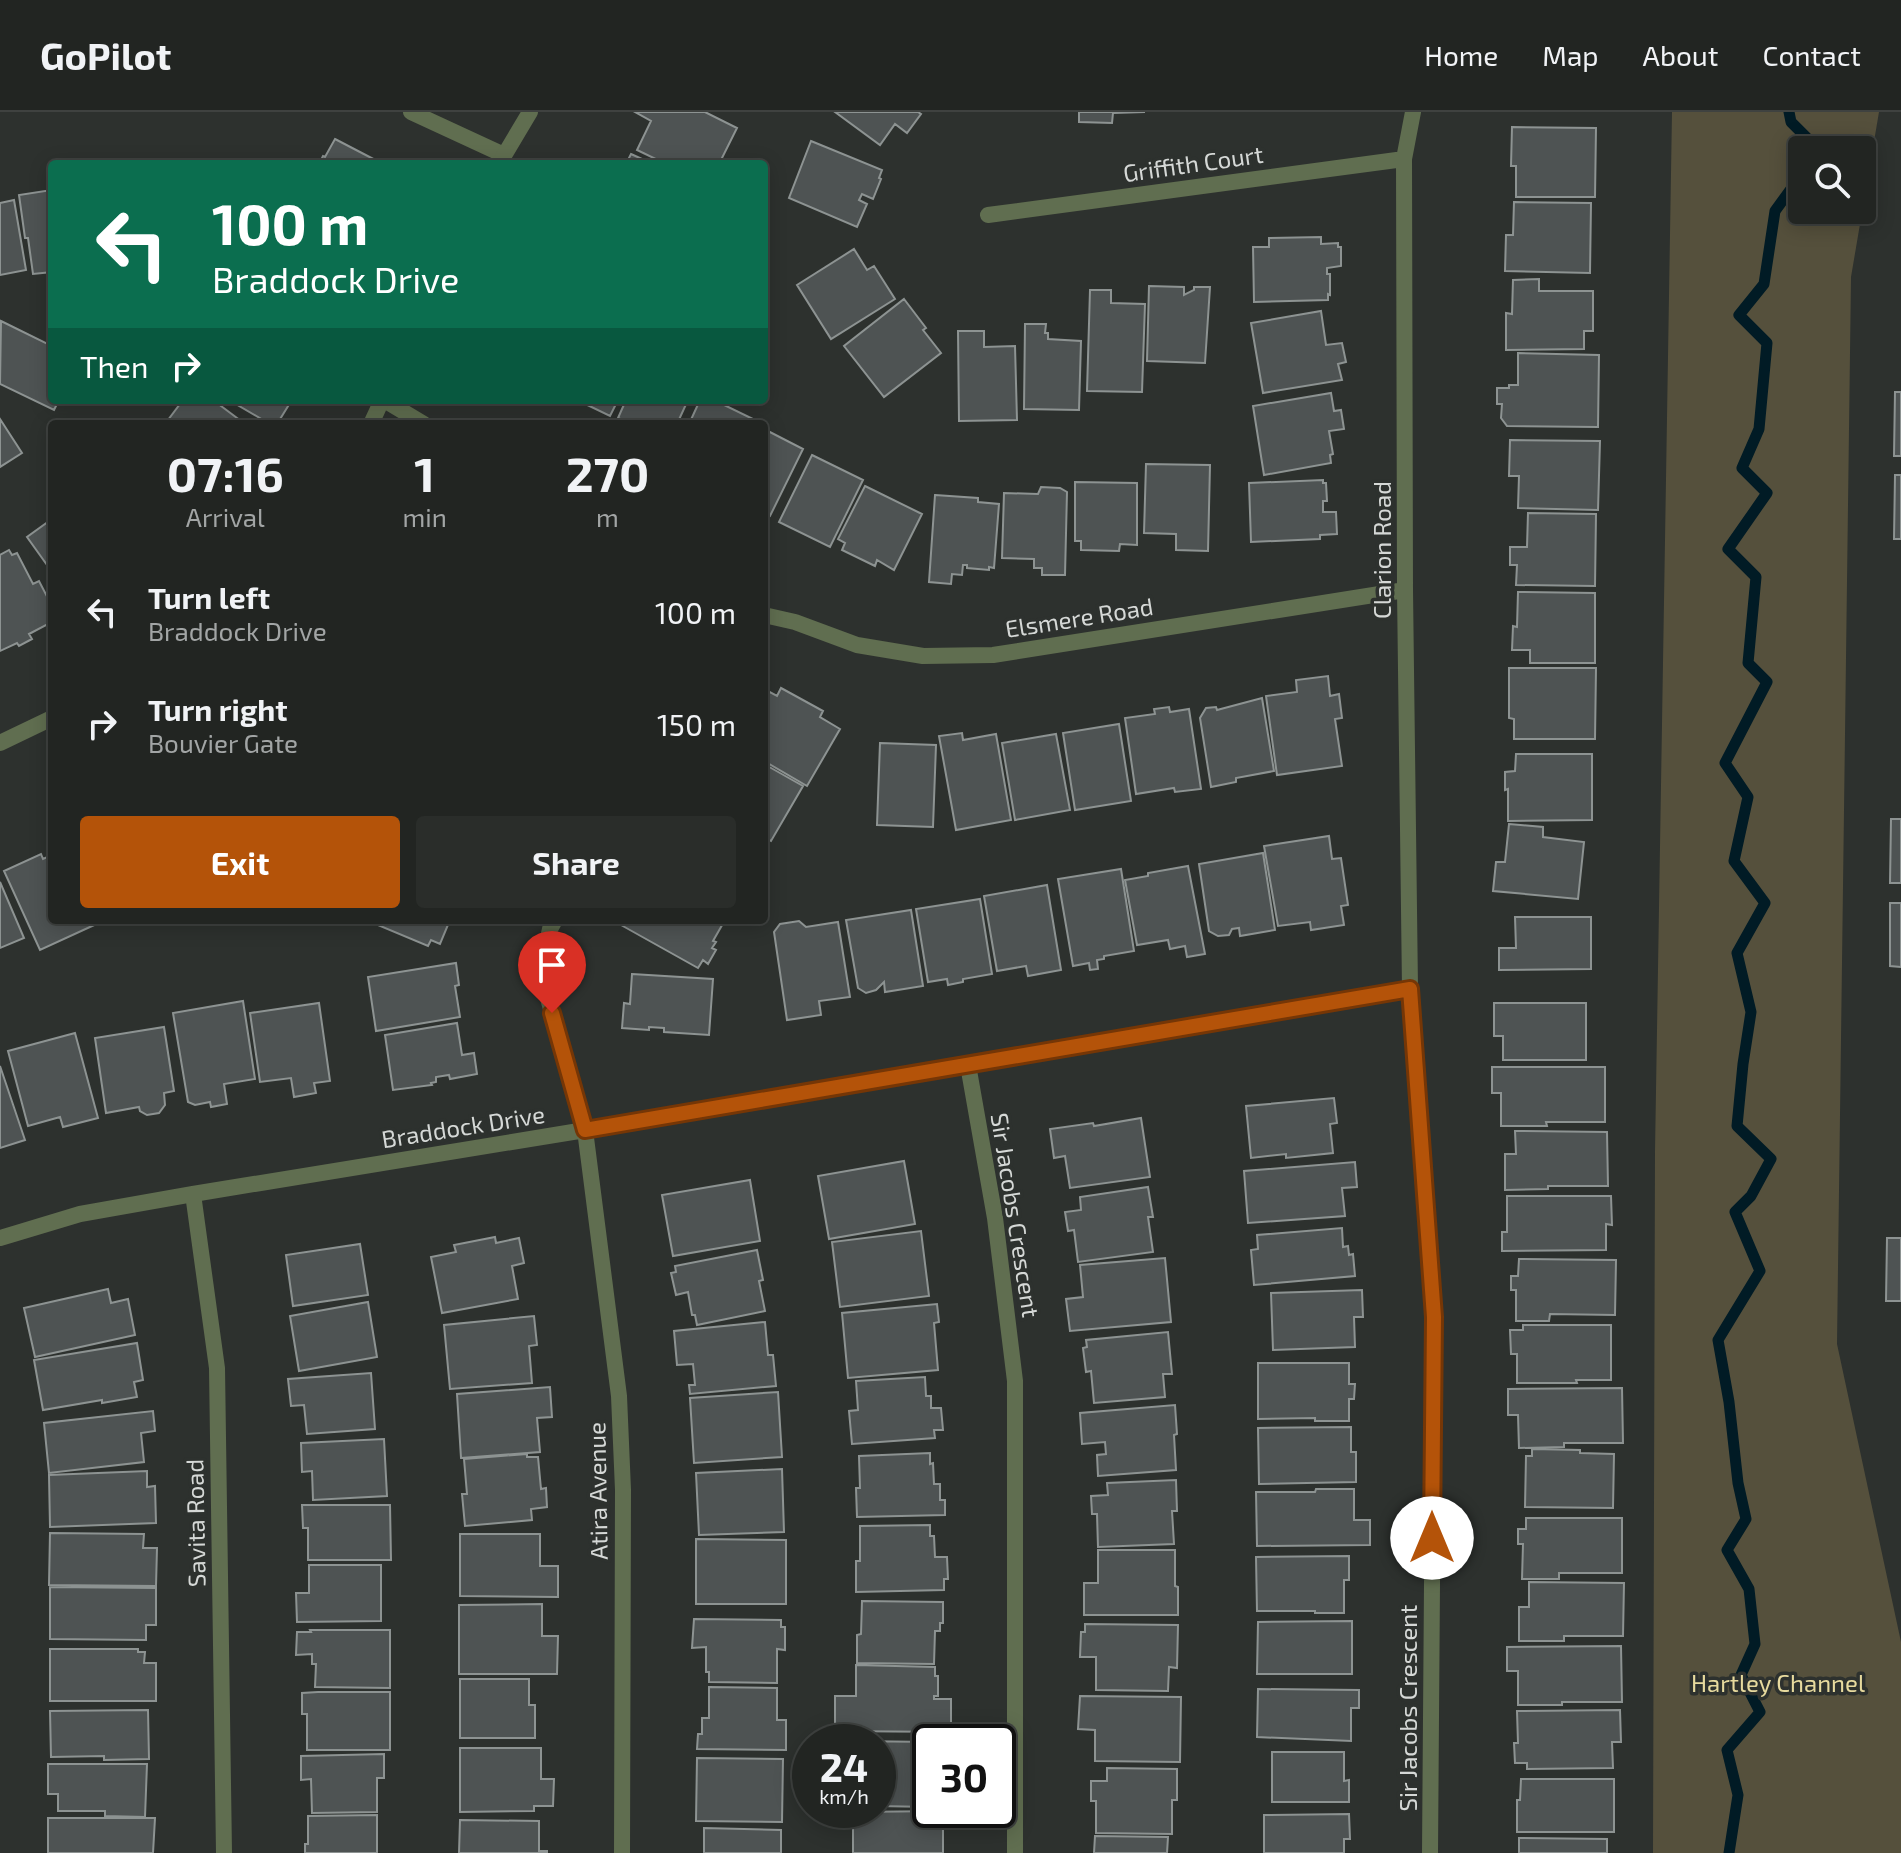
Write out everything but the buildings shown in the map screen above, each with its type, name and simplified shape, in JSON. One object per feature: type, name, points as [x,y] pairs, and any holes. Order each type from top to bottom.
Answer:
[{"type":"street","points":[[411,112],[502,160],[530,112]]},
{"type":"street","name":"Clarion Road","points":[[1410,989],[1404,159],[1413,112]]},
{"type":"street","name":"Griffith Court","points":[[988,215],[1404,159]]},
{"type":"street","points":[[390,404],[417,420]]},
{"type":"street","name":"Elsmere Road","points":[[768,616],[795,622],[857,645],[923,656],[993,655],[1405,590]]},
{"type":"street","points":[[0,743],[48,720]]},
{"type":"street","name":"Atira Avenue","points":[[553,924],[544,956],[544,984],[585,1130],[619,1396],[623,1490],[622,1853]]},
{"type":"street","name":"Braddock Drive","points":[[0,1238],[80,1214],[193,1194],[1410,989]]},
{"type":"street","name":"Sir Jacobs Crescent","points":[[1410,989],[1434,1317],[1430,1853]]},
{"type":"street","name":"Sir Jacobs Crescent","points":[[968,1065],[995,1218],[1015,1381],[1015,1853]]},
{"type":"street","name":"Savita Road","points":[[193,1194],[217,1368],[224,1853]]},
{"type":"green space","name":"Hartley Channel","points":[[1672,112],[1879,112],[1875,136],[1788,136],[1788,224],[1860,224],[1851,277],[1837,1344],[1901,1642],[1901,1853],[1653,1853],[1655,1152]]},
{"type":"waterway","points":[[1789,112],[1791,122],[1805,136]]},
{"type":"waterway","points":[[1729,1853],[1738,1795],[1727,1750],[1760,1712],[1741,1675],[1755,1644],[1749,1589],[1727,1550],[1746,1519],[1718,1340],[1760,1271],[1735,1212],[1751,1196],[1771,1159],[1737,1126],[1751,1012],[1737,953],[1765,903],[1734,861],[1748,797],[1725,763],[1767,682],[1748,663],[1756,577],[1728,549],[1767,493],[1742,468],[1759,429],[1767,343],[1739,315],[1764,284],[1775,211],[1788,193]]},
{"type":"route","points":[[552,1013],[585,1130],[1410,989],[1434,1317],[1432,1538]]}]
